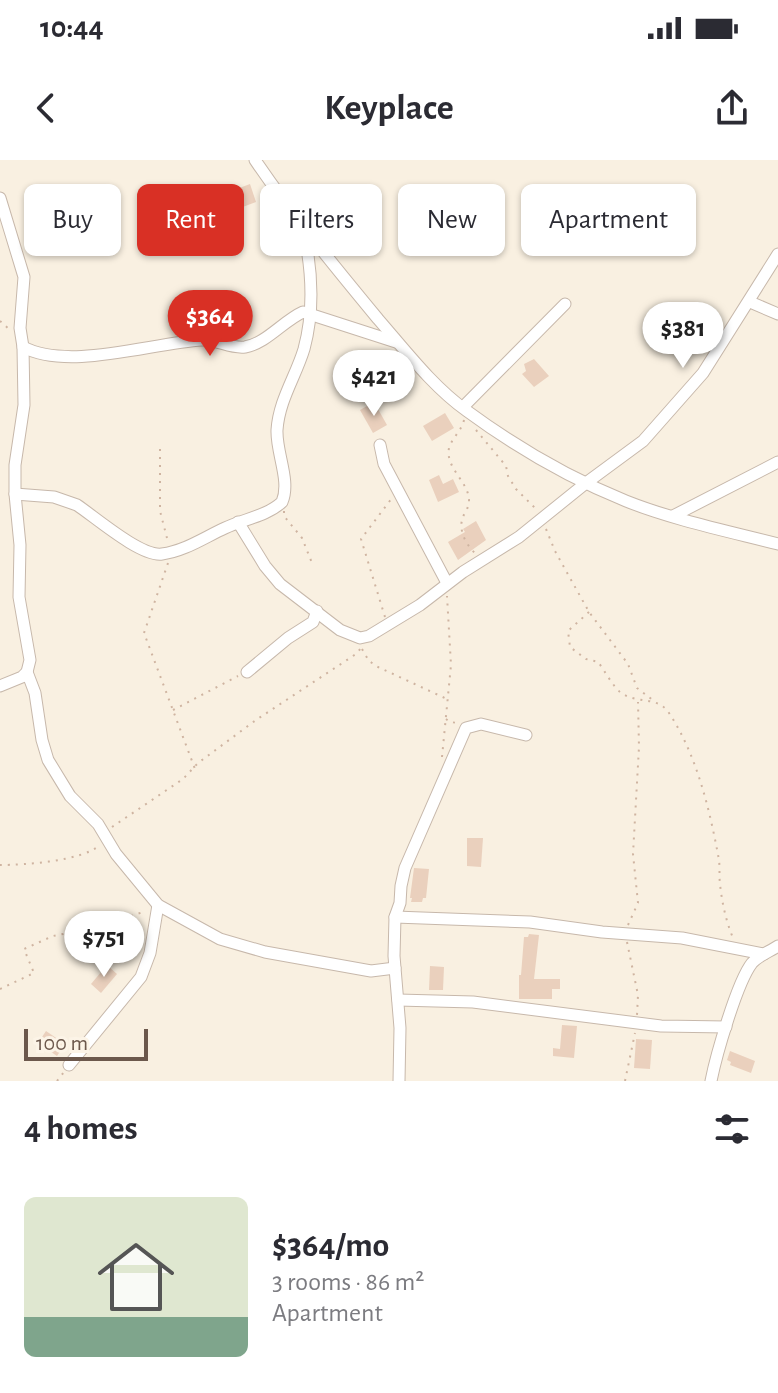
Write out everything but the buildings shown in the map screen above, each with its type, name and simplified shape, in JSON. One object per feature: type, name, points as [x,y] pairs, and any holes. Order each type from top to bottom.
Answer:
[{"type":"street","points":[[255,160],[272,184]]},
{"type":"street","points":[[0,198],[24,277],[20,328],[24,405],[15,465],[15,494],[20,545],[19,597],[30,660],[22,677],[0,686]]},
{"type":"street","points":[[238,522],[274,578],[340,630],[361,642],[542,520],[643,441],[703,373],[778,254]]},
{"type":"street","points":[[15,494],[66,500],[134,545],[157,554],[201,541],[271,510],[282,502],[285,487],[277,426],[289,384],[304,350],[311,314],[309,256]]},
{"type":"street","points":[[326,256],[399,343],[465,409],[526,451],[627,501],[778,544]]},
{"type":"street","points":[[750,302],[778,314]]},
{"type":"street","points":[[465,409],[565,304]]},
{"type":"street","points":[[23,347],[35,353],[59,357],[202,340],[244,347],[269,335],[303,312],[399,343]]},
{"type":"street","points":[[380,445],[384,464],[444,585]]},
{"type":"street","points":[[673,516],[778,462]]},
{"type":"street","points":[[247,672],[313,622],[317,611]]},
{"type":"street","points":[[27,672],[35,693],[48,760],[70,796],[106,836],[116,854],[158,905],[220,939],[265,952],[371,971],[395,968]]},
{"type":"street","points":[[399,1081],[395,917],[405,868],[430,815],[462,733],[472,725],[481,724],[526,735]]},
{"type":"street","points":[[69,1065],[141,977],[150,953],[158,905]]},
{"type":"street","points":[[395,917],[489,919],[682,938],[740,951],[773,952]]},
{"type":"street","points":[[711,1081],[745,974],[757,959],[773,952]]},
{"type":"street","points":[[398,1000],[473,1002],[636,1024],[726,1027]]},
{"type":"path","points":[[465,409],[477,433],[506,466],[516,489],[535,507],[589,612],[628,664],[637,688],[664,706],[672,718],[695,767],[719,863],[725,918],[740,951]]},
{"type":"path","points":[[465,409],[462,428],[449,446],[449,460],[469,502],[461,531],[470,549],[483,560]]},
{"type":"path","points":[[160,449],[160,511],[171,551],[144,633],[195,769]]},
{"type":"path","points":[[388,626],[361,539],[398,491]]},
{"type":"path","points":[[282,502],[284,516],[302,538],[312,563]]},
{"type":"path","points":[[444,585],[449,606],[451,665],[442,745],[445,763]]},
{"type":"path","points":[[589,612],[568,631],[570,647],[586,659],[598,662],[619,692],[638,701],[654,701]]},
{"type":"path","points":[[361,642],[369,661],[378,667],[448,700]]},
{"type":"path","points":[[0,865],[93,851],[111,827],[195,769],[198,763],[245,728],[356,654],[361,642]]},
{"type":"path","points":[[172,710],[247,672]]},
{"type":"path","points":[[625,1081],[638,995],[625,933],[638,903],[633,854],[640,736],[638,701]]},
{"type":"path","points":[[0,989],[34,973],[24,949],[53,936],[130,918],[158,905]]}]
